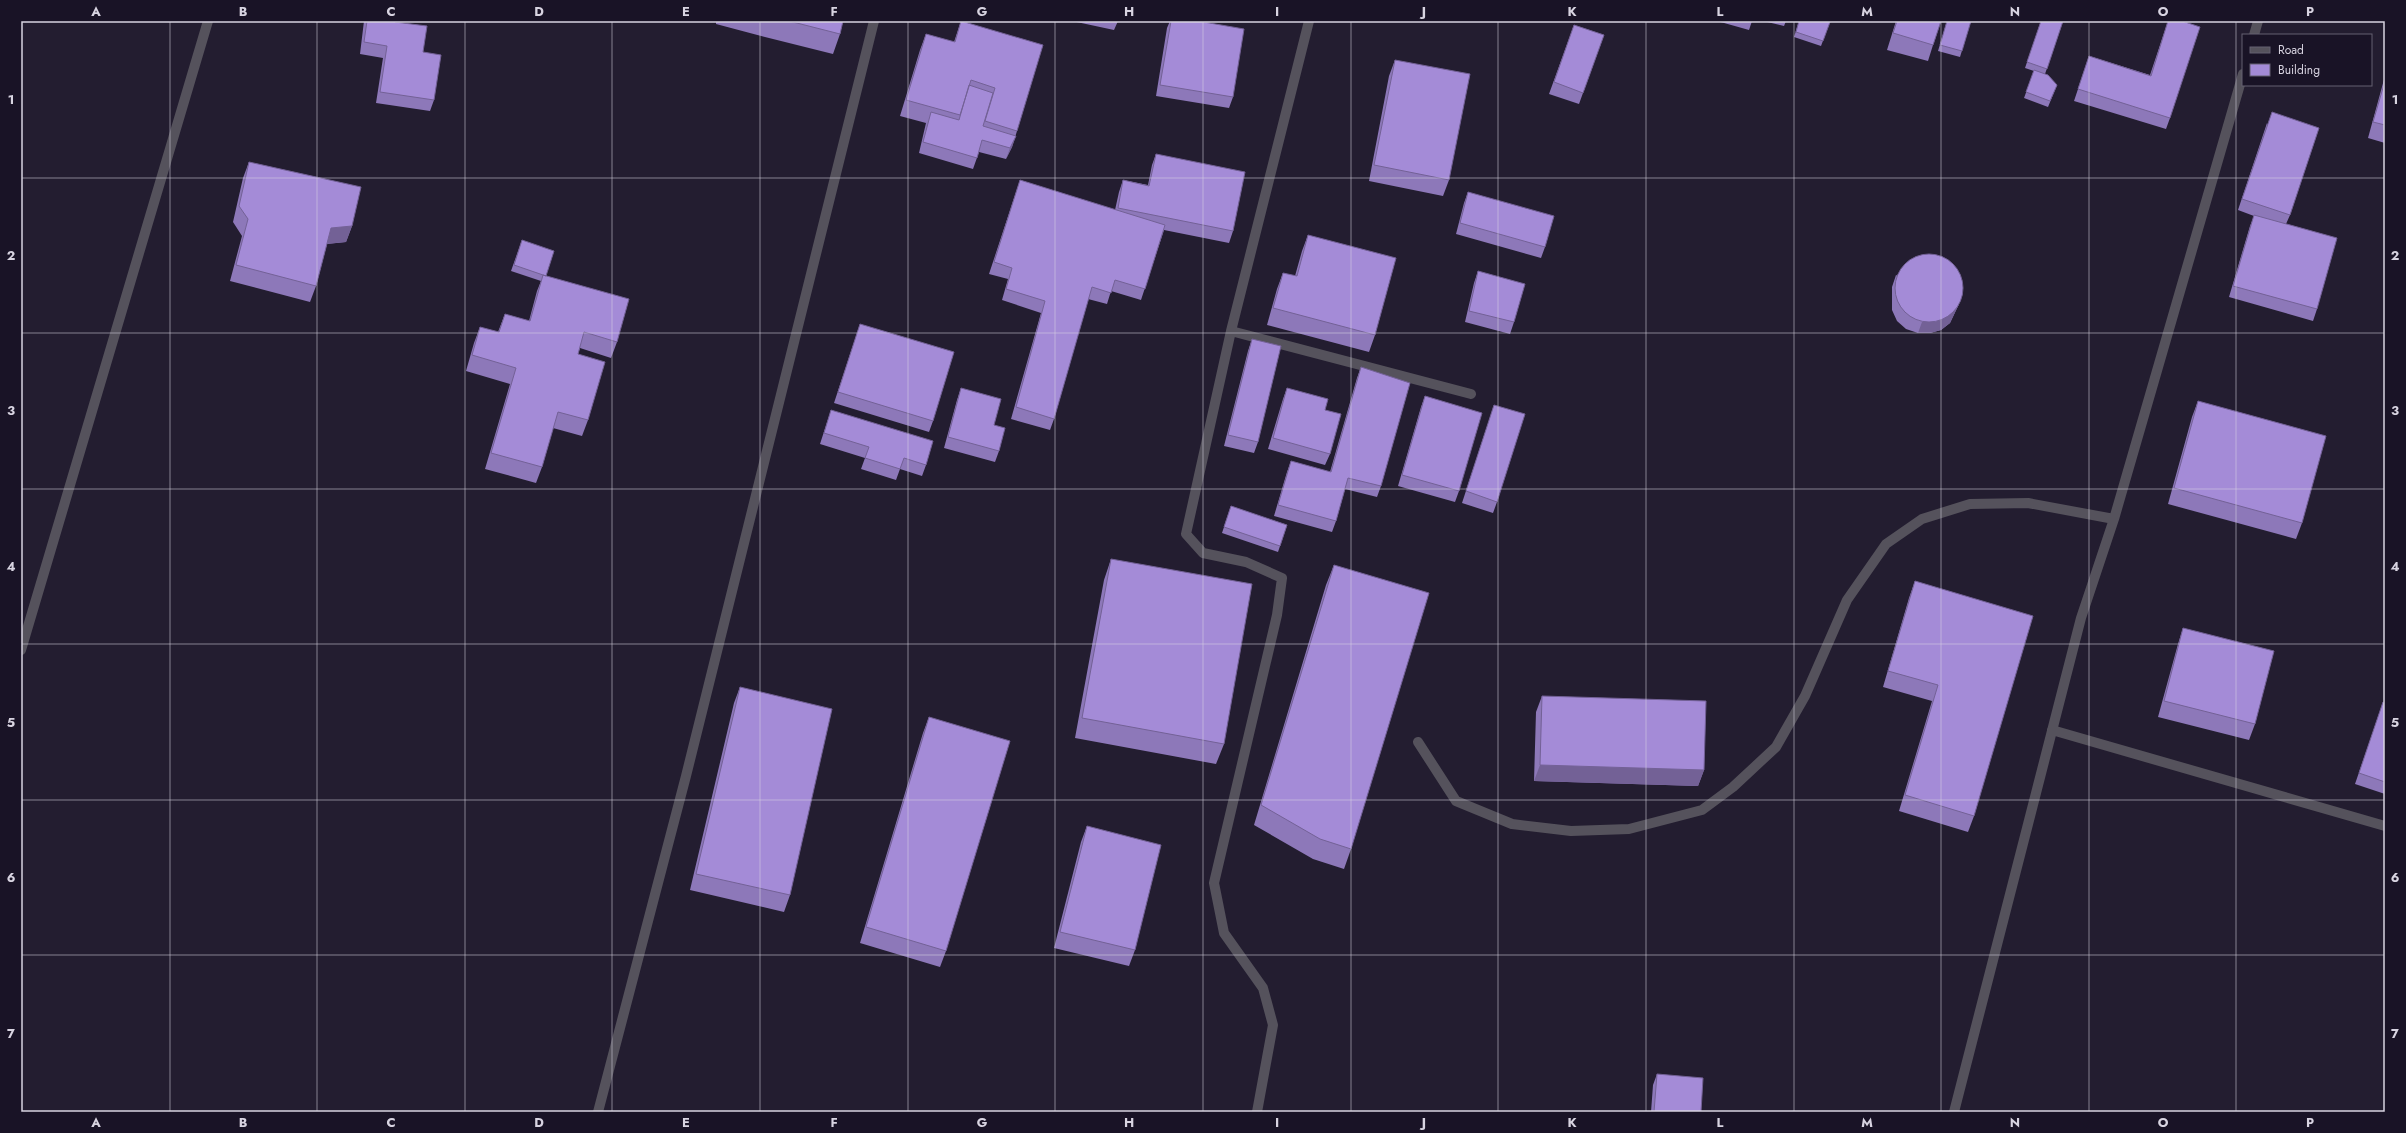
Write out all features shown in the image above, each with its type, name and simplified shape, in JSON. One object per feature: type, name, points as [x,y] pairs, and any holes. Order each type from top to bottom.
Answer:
[{"type":"street","points":[[21,650],[208,21]]},
{"type":"street","points":[[598,1112],[686,776],[874,21]]},
{"type":"street","points":[[1257,1112],[1273,1025],[1263,988],[1224,934],[1214,883],[1277,615],[1282,578],[1246,562],[1203,553],[1186,534],[1231,331],[1309,21]]},
{"type":"street","points":[[2254,34],[2258,21]]},
{"type":"street","points":[[1954,1112],[2080,618],[2114,519],[2242,77]]},
{"type":"street","points":[[1231,331],[1471,394]]},
{"type":"street","points":[[1418,742],[1456,801],[1512,824],[1571,831],[1629,829],[1702,810],[1733,787],[1776,747],[1805,696],[1847,600],[1886,544],[1922,519],[1970,504],[2028,503],[2114,519]]},
{"type":"street","points":[[2052,730],[2385,826]]},
{"type":"building","points":[[367,21],[395,21],[427,26],[423,52],[441,55],[434,100],[380,92],[387,46],[364,42]]},
{"type":"building","points":[[789,21],[843,21],[840,34]]},
{"type":"building","points":[[961,21],[1043,45],[1017,131],[985,121],[995,88],[971,80],[960,115],[906,100],[926,34],[955,42]]},
{"type":"building","points":[[1171,21],[1198,21],[1244,29],[1233,97],[1160,85]]},
{"type":"building","points":[[1799,21],[1830,22],[1823,41],[1796,32]]},
{"type":"building","points":[[1897,21],[1941,21],[1933,45],[1893,33]]},
{"type":"building","points":[[1947,21],[1971,21],[1962,51],[1940,45]]},
{"type":"building","points":[[2041,21],[2063,21],[2047,69],[2027,62]]},
{"type":"building","points":[[2168,21],[2182,21],[2200,27],[2170,118],[2078,89],[2089,56],[2151,76]]},
{"type":"building","points":[[1574,25],[1604,35],[1583,93],[1554,82]]},
{"type":"building","points":[[1395,60],[1470,74],[1449,180],[1374,165]]},
{"type":"building","points":[[2034,70],[2048,75],[2057,85],[2050,101],[2026,92]]},
{"type":"building","points":[[2385,81],[2385,125],[2373,122]]},
{"type":"building","points":[[969,85],[993,93],[983,126],[1016,136],[1010,148],[982,140],[977,158],[923,142],[931,112],[959,120]]},
{"type":"building","points":[[2272,112],[2319,128],[2290,215],[2242,199]]},
{"type":"building","points":[[1156,154],[1245,172],[1233,231],[1118,208],[1123,180],[1149,186]]},
{"type":"building","points":[[249,162],[361,187],[352,226],[331,228],[316,286],[236,265],[248,219],[239,206]]},
{"type":"building","points":[[1020,180],[1165,225],[1145,289],[1115,280],[1111,293],[1092,287],[1054,419],[1016,407],[1045,301],[1006,289],[1012,268],[994,262]]},
{"type":"building","points":[[1468,192],[1554,216],[1545,247],[1460,223]]},
{"type":"building","points":[[2254,215],[2337,238],[2317,309],[2233,286]]},
{"type":"building","points":[[1308,235],[1396,258],[1375,335],[1273,308],[1283,273],[1297,276]]},
{"type":"building","points":[[522,240],[554,251],[546,276],[514,265]]},
{"type":"building","points":[[1929,254],[1942,257],[1953,264],[1960,275],[1963,288],[1960,301],[1953,312],[1942,319],[1929,322],[1916,319],[1905,312],[1898,301],[1895,288],[1898,275],[1905,264],[1916,257]]},
{"type":"building","points":[[1478,271],[1525,284],[1514,322],[1469,311]]},
{"type":"building","points":[[543,275],[629,299],[617,342],[584,332],[578,354],[605,362],[588,420],[558,412],[542,467],[491,453],[516,368],[472,355],[480,327],[499,332],[505,314],[530,321]]},
{"type":"building","points":[[860,324],[954,352],[933,421],[838,392]]},
{"type":"building","points":[[1252,339],[1281,346],[1258,442],[1228,435]]},
{"type":"building","points":[[1361,367],[1410,383],[1381,486],[1348,478],[1336,521],[1278,505],[1291,461],[1331,472]]},
{"type":"building","points":[[961,388],[1001,399],[994,425],[1005,428],[999,451],[948,437]]},
{"type":"building","points":[[1287,388],[1328,399],[1325,410],[1341,414],[1330,454],[1273,438]]},
{"type":"building","points":[[1425,396],[1482,413],[1459,491],[1402,475]]},
{"type":"building","points":[[2198,401],[2326,436],[2302,523],[2174,488]]},
{"type":"building","points":[[1494,405],[1525,414],[1497,502],[1466,491]]},
{"type":"building","points":[[831,410],[933,441],[926,465],[904,458],[900,469],[865,458],[869,447],[824,433]]},
{"type":"building","points":[[1231,506],[1287,525],[1280,546],[1224,527]]},
{"type":"building","points":[[1111,559],[1252,584],[1224,744],[1082,718]]},
{"type":"building","points":[[1334,565],[1429,593],[1351,849],[1320,839],[1261,805]]},
{"type":"building","points":[[1915,581],[2033,616],[1974,816],[1905,795],[1938,685],[1888,671]]},
{"type":"building","points":[[2183,628],[2274,651],[2255,724],[2164,701]]},
{"type":"building","points":[[740,687],[832,709],[790,895],[696,874]]},
{"type":"building","points":[[1542,696],[1706,701],[1704,770],[1540,765]]},
{"type":"building","points":[[2383,702],[2385,703],[2385,782],[2359,773]]},
{"type":"building","points":[[929,717],[1010,741],[946,951],[866,927]]},
{"type":"building","points":[[1087,826],[1161,845],[1135,950],[1060,932]]},
{"type":"building","points":[[1657,1074],[1703,1078],[1701,1112],[1654,1112]]}]
